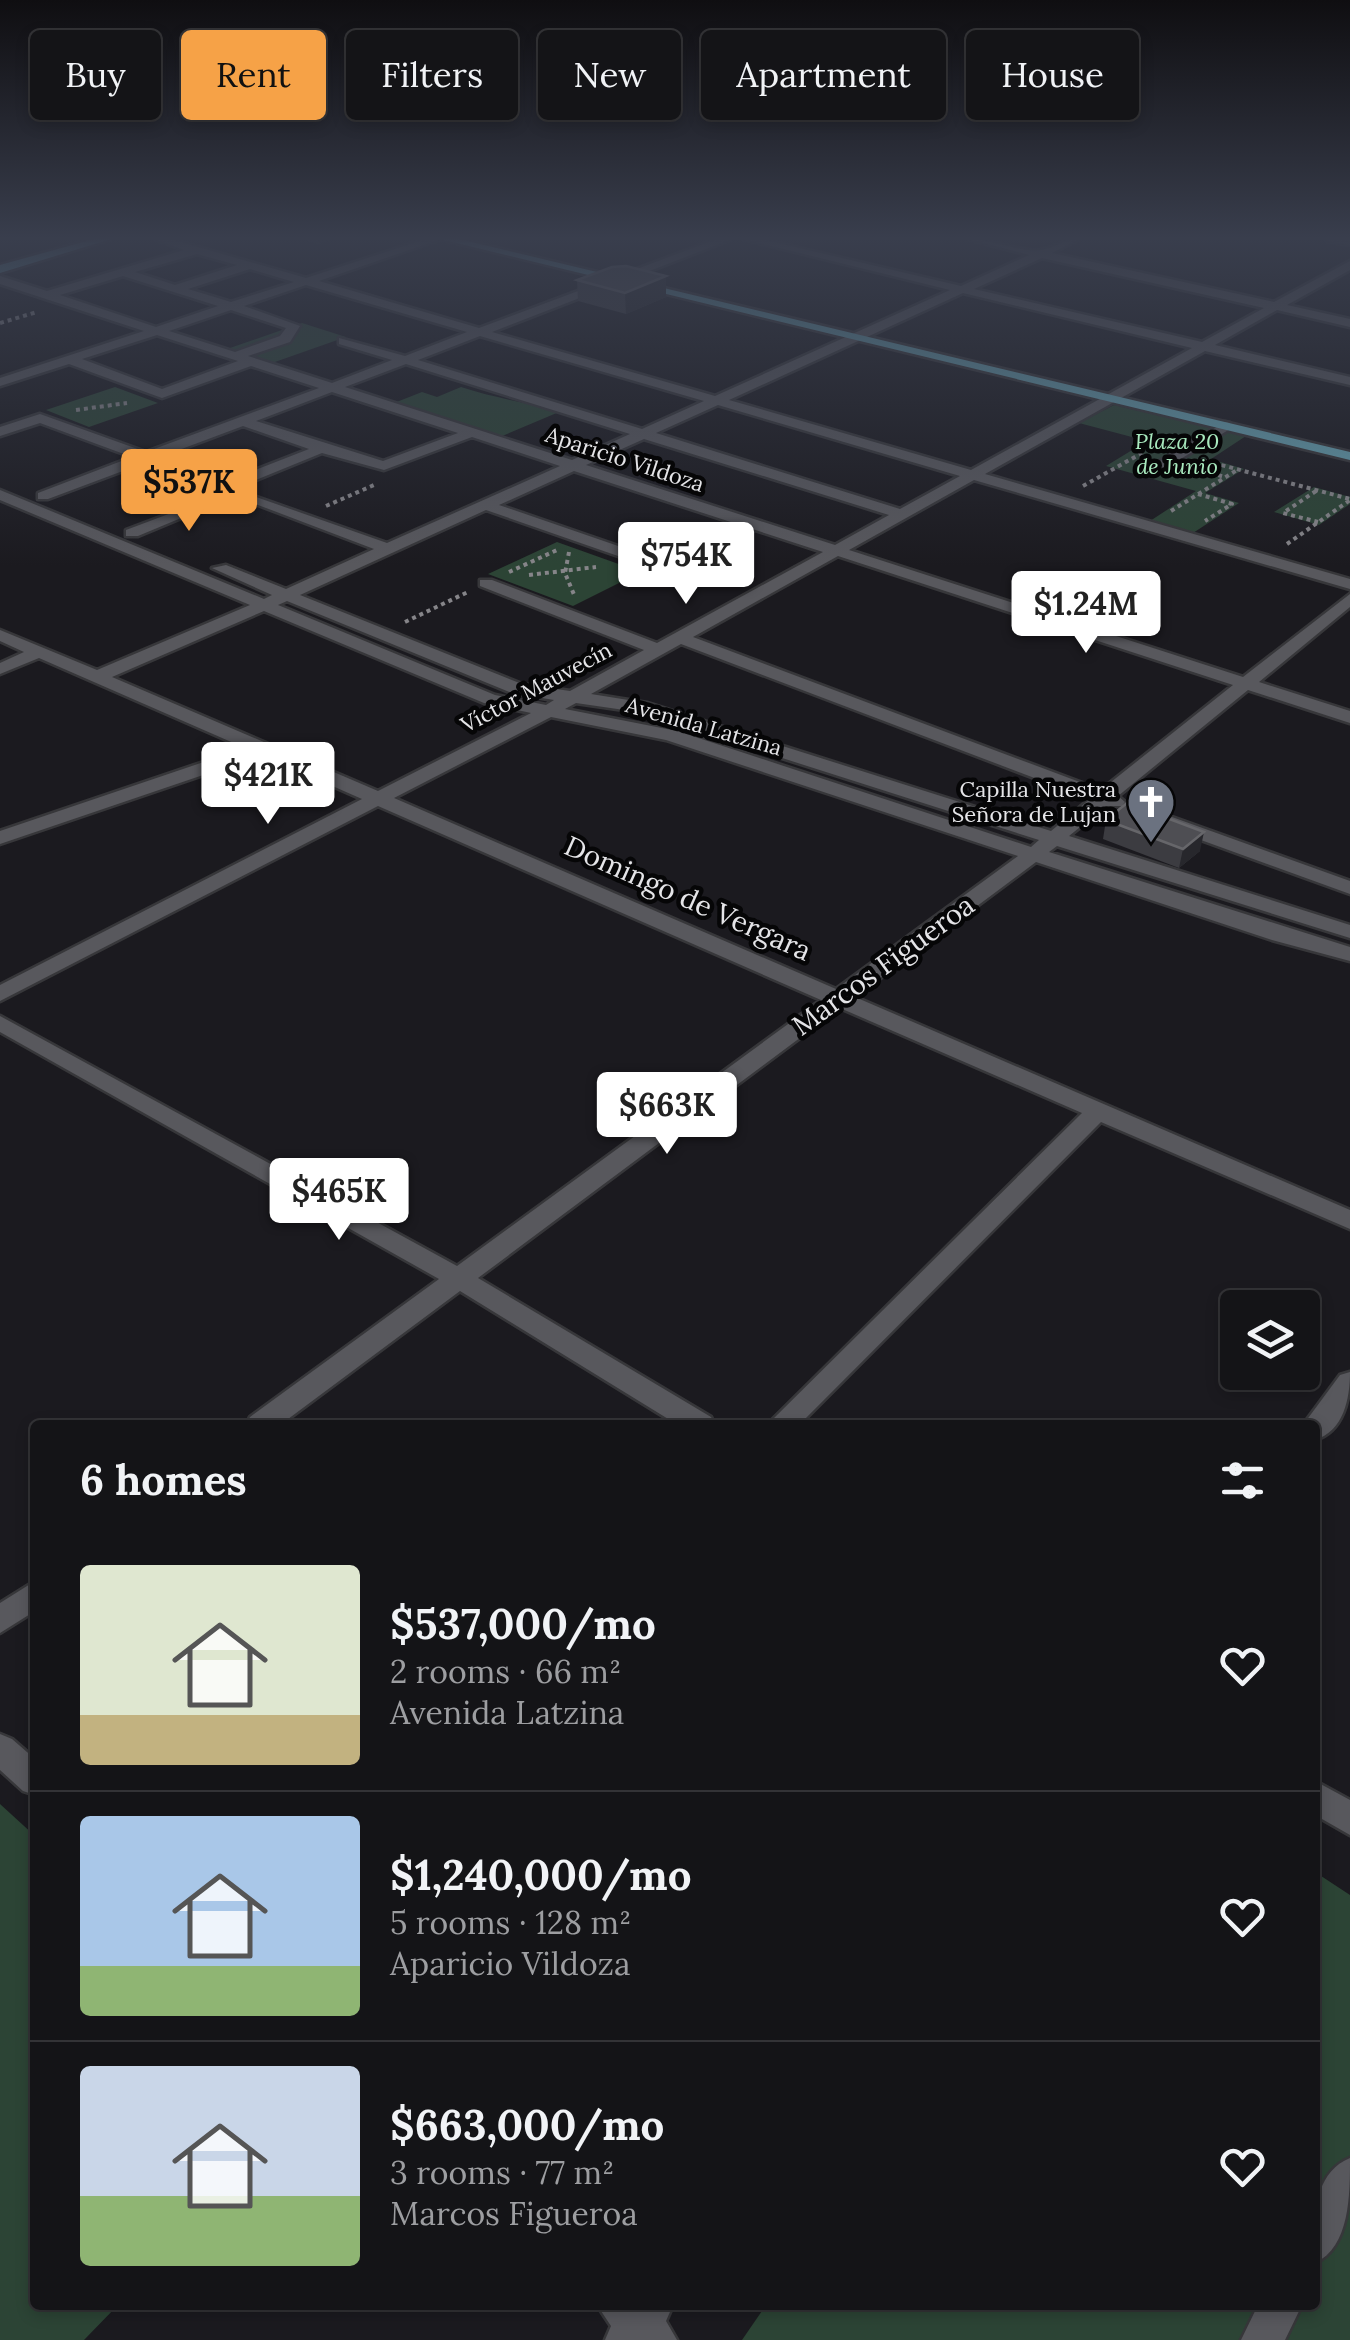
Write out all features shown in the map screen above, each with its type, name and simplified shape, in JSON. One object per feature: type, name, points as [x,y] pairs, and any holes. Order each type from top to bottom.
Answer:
[{"type":"main road","points":[[918,348],[1350,448]]},
{"type":"main road","points":[[1115,396],[1350,456]]},
{"type":"street","points":[[0,382],[104,348]]},
{"type":"street","name":"Aparicio Vildoza","points":[[210,348],[1350,717]]},
{"type":"street","points":[[235,356],[258,348]]},
{"type":"street","points":[[367,348],[902,514]]},
{"type":"street","points":[[42,496],[436,348]]},
{"type":"street","points":[[540,348],[1350,584]]},
{"type":"street","points":[[96,677],[264,606],[833,348]]},
{"type":"street","name":"Víctor Mauvecín","points":[[0,994],[574,696],[1200,348]]},
{"type":"street","points":[[1213,348],[1350,381]]},
{"type":"street","points":[[69,360],[162,394],[251,361]]},
{"type":"street","points":[[0,432],[40,418],[145,458]]},
{"type":"street","points":[[243,420],[384,466],[470,433]]},
{"type":"street","points":[[1168,460],[1225,426]]},
{"type":"street","points":[[233,496],[240,482],[323,448]]},
{"type":"street","name":"Avenida Latzina","points":[[2,485],[42,496],[518,689],[642,707],[1350,954]]},
{"type":"street","name":"Avenida Latzina","points":[[2,485],[264,606],[490,699],[670,735],[1042,846],[1350,932]]},
{"type":"street","points":[[132,533],[233,496],[256,499],[388,549]]},
{"type":"street","points":[[485,505],[646,561]]},
{"type":"street","points":[[486,584],[658,650]]},
{"type":"street","name":"Marcos Figueroa","points":[[267,1420],[1042,846],[1350,599]]},
{"type":"street","name":"Domingo de Vergara","points":[[0,635],[1350,1220]]},
{"type":"street","points":[[680,638],[1350,888]]},
{"type":"street","points":[[0,669],[38,652]]},
{"type":"street","points":[[0,838],[262,749]]},
{"type":"street","points":[[0,1023],[457,1277],[693,1420]]},
{"type":"street","points":[[787,1420],[1096,1113]]},
{"type":"street","points":[[1320,1421],[1350,1382]]},
{"type":"street","points":[[0,1620],[30,1598]]},
{"type":"street","points":[[0,1749],[30,1776]]},
{"type":"street","points":[[1320,1799],[1350,1819]]},
{"type":"street","points":[[1320,2234],[1350,2178]]},
{"type":"street","points":[[1262,2340],[1278,2310]]},
{"type":"path","points":[[77,432],[135,384]]},
{"type":"path","points":[[40,418],[150,400],[162,394]]},
{"type":"path","points":[[1060,500],[1141,452],[1168,460],[1238,469],[1350,499]]},
{"type":"path","points":[[302,516],[386,480],[384,466]]},
{"type":"path","points":[[1148,525],[1238,469]]},
{"type":"path","points":[[1317,490],[1283,512],[1318,522]]},
{"type":"path","points":[[1183,535],[1232,504],[1198,494]]},
{"type":"path","points":[[1266,559],[1350,499]]},
{"type":"path","points":[[558,611],[576,602],[565,573],[570,543],[499,577],[565,573],[646,561],[732,518]]},
{"type":"path","points":[[381,634],[486,584]]},
{"type":"green space","points":[[229,348],[314,348],[272,363]]},
{"type":"green space","points":[[115,387],[158,403],[89,427],[46,410]]},
{"type":"green space","points":[[461,387],[559,412],[500,437],[394,403],[422,392],[437,397]]},
{"type":"green space","name":"Plaza 20 de Junio","points":[[1114,405],[1246,436],[1211,459],[1244,469],[1205,493],[1239,503],[1193,533],[1150,521],[1196,491],[1106,466],[1147,441],[1079,423]]},
{"type":"green space","points":[[1314,487],[1350,497],[1350,504],[1319,525],[1274,512]]},
{"type":"green space","points":[[557,542],[641,572],[573,606],[488,574]]},
{"type":"green space","points":[[0,1804],[30,1831],[30,2310],[113,2310],[84,2340],[0,2340]]},
{"type":"green space","points":[[1320,1875],[1350,1895],[1350,2340],[742,2340],[763,2310],[1320,2310]]},
{"type":"building","points":[[1127,803],[1204,832],[1183,849],[1106,820]]},
{"type":"place","name":"Capilla Nuestra Señora de Lujan","points":[[1151,844]]}]
